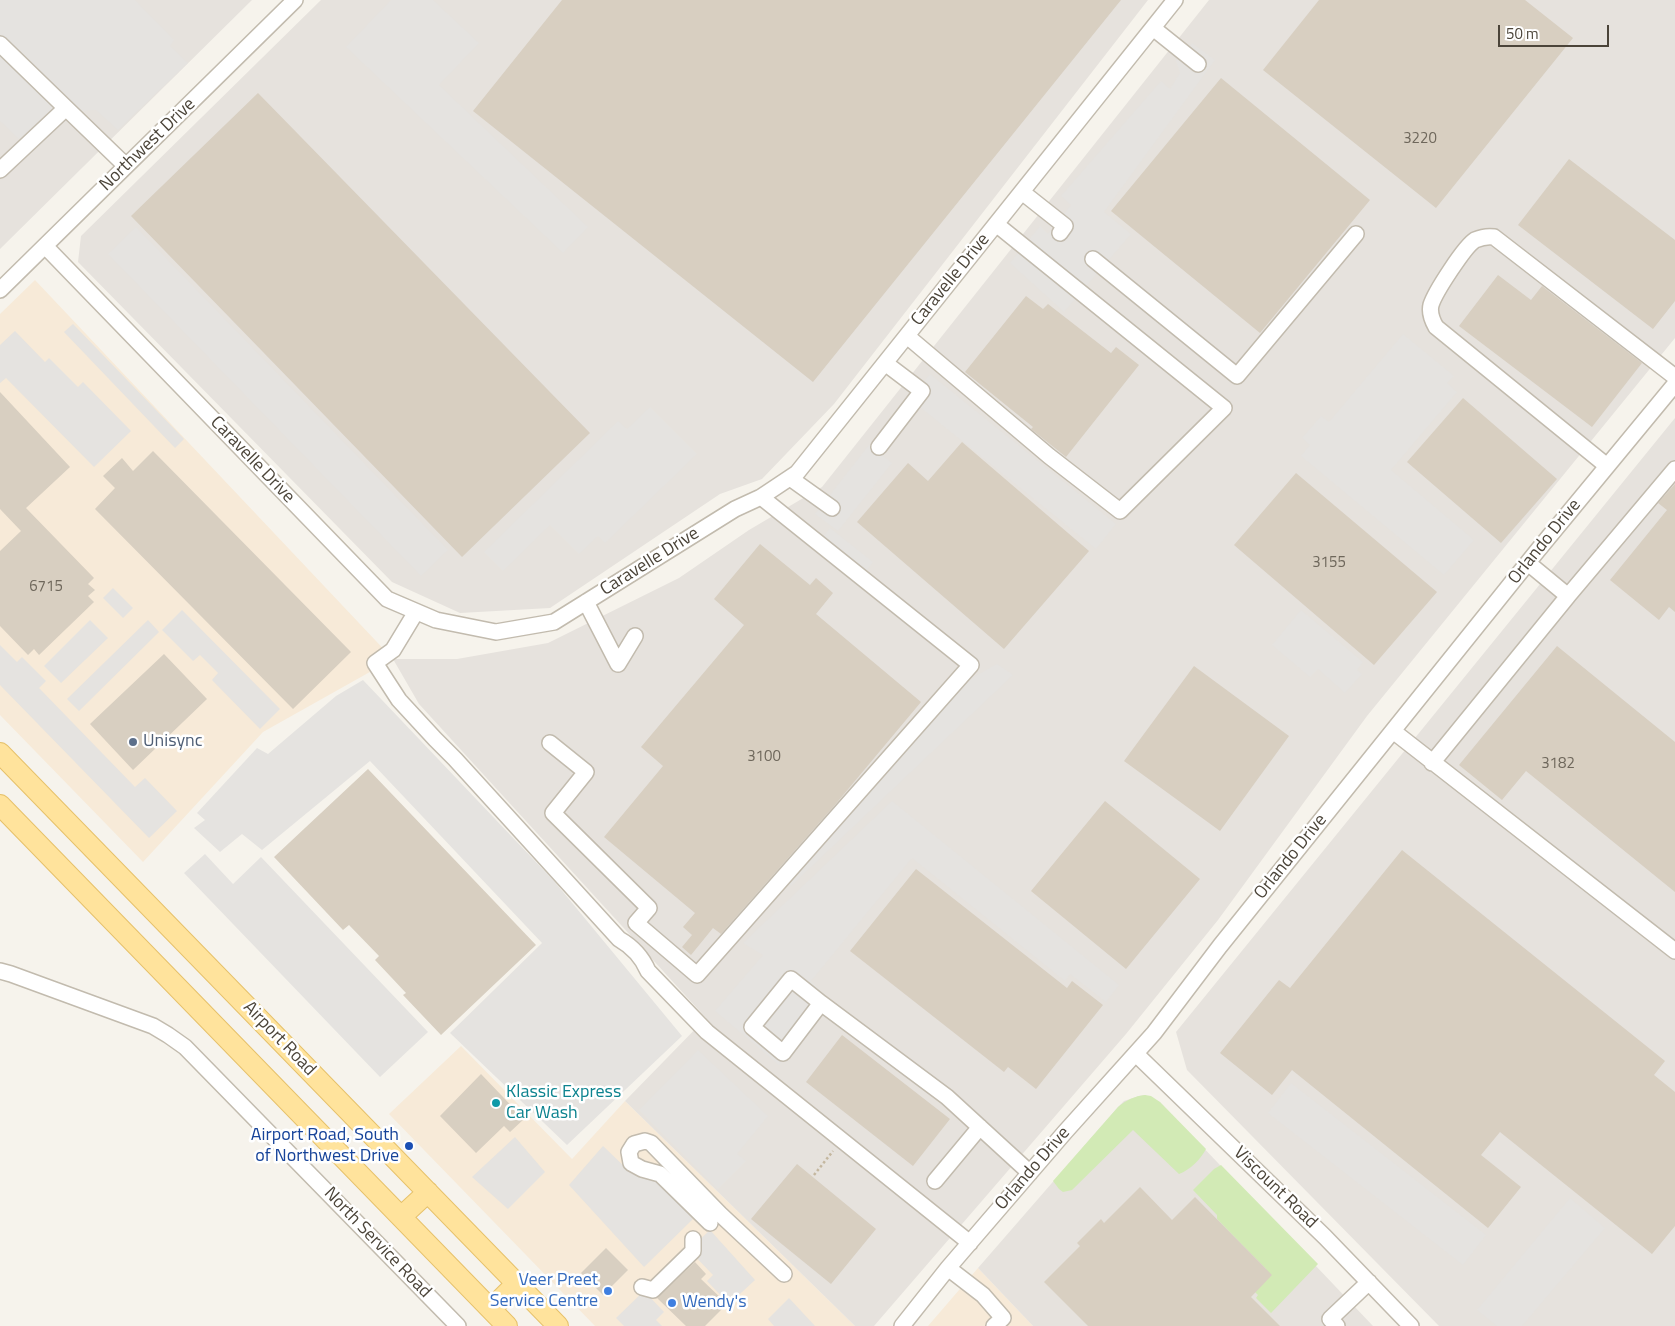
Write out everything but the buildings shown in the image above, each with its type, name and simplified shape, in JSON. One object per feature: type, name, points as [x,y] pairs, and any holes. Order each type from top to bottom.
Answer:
[{"type":"main road","name":"Airport Road","points":[[0,753],[558,1326]]},
{"type":"main road","name":"Airport Road","points":[[0,805],[507,1326]]},
{"type":"main road","points":[[402,1217],[428,1192]]},
{"type":"main road","points":[[491,1309],[517,1284]]},
{"type":"street","name":"Northwest Drive","points":[[0,290],[295,0]]},
{"type":"street","name":"Caravelle Drive","points":[[44,246],[387,599],[436,620],[496,632],[554,622],[735,509],[761,497],[797,473],[1175,0]]},
{"type":"street","points":[[1153,28],[1198,64]]},
{"type":"street","points":[[0,44],[126,166]]},
{"type":"street","points":[[0,170],[66,108]]},
{"type":"street","points":[[1022,192],[1065,226],[1060,233]]},
{"type":"street","points":[[907,336],[1049,456],[1120,511],[1224,408],[996,224]]},
{"type":"street","points":[[1093,260],[1237,376],[1356,234]]},
{"type":"street","points":[[1607,466],[1436,327],[1431,318],[1431,305],[1453,267],[1473,241],[1485,236],[1494,237],[1675,377]]},
{"type":"street","points":[[879,447],[922,391],[885,363]]},
{"type":"street","name":"Orlando Drive","points":[[902,1326],[948,1268],[1136,1054],[1220,946],[1607,466],[1670,400],[1675,384]]},
{"type":"street","points":[[1432,763],[1568,596],[1675,469]]},
{"type":"street","points":[[790,478],[832,508]]},
{"type":"street","points":[[550,743],[586,772],[553,813],[649,908],[636,923],[697,975],[971,665],[761,497]]},
{"type":"street","points":[[1528,563],[1568,596]]},
{"type":"street","points":[[586,602],[618,664],[635,636]]},
{"type":"street","points":[[416,612],[393,650],[375,663],[399,700],[619,939],[629,945],[643,959],[648,971],[707,1032],[970,1244]]},
{"type":"street","points":[[1393,732],[1675,950]]},
{"type":"street","name":"North Service Road","points":[[0,972],[11,974],[153,1026],[185,1047],[458,1326]]},
{"type":"street","points":[[821,1003],[783,1053],[752,1027],[791,980],[948,1098],[1030,1173]]},
{"type":"street","name":"Viscount Road","points":[[1136,1054],[1325,1237],[1411,1326]]},
{"type":"street","points":[[935,1181],[980,1127]]},
{"type":"street","points":[[710,1223],[660,1174],[642,1169],[631,1163],[629,1152],[634,1144],[645,1141],[651,1143],[720,1214],[784,1274]]},
{"type":"street","points":[[642,1287],[653,1290],[693,1251],[693,1239]]},
{"type":"street","points":[[948,1268],[983,1295],[1003,1323]]},
{"type":"street","points":[[1329,1324],[1369,1282]]},
{"type":"path","points":[[814,1175],[841,1140]]},
{"type":"shaded area","points":[[0,0],[252,0],[0,249]]},
{"type":"shaded area","points":[[0,0],[135,0],[174,40],[170,46],[188,63],[118,130],[96,110],[48,113],[19,139],[0,121]]},
{"type":"shaded area","points":[[321,0],[1148,0],[834,404],[762,479],[720,494],[550,608],[460,613],[392,582],[78,262],[81,236]]},
{"type":"shaded area","points":[[391,0],[433,0],[479,43],[439,85],[588,227],[563,253],[346,47]]},
{"type":"shaded area","points":[[1209,0],[1675,0],[1675,338],[1367,716],[1218,920],[1126,1034],[874,1326],[855,1326],[625,1101],[706,1018],[419,704],[393,659],[457,659],[548,643],[679,578],[749,530],[822,487]]},
{"type":"shaded area","points":[[1192,43],[1215,60],[1104,212],[1131,234],[1064,312],[1010,263],[1040,226],[1048,234],[1071,205],[1061,196],[1161,81],[1170,89],[1180,73],[1176,61]]},
{"type":"shaded area","points":[[136,227],[448,550],[421,576],[108,254]]},
{"type":"shaded area","points":[[35,280],[393,659],[263,732],[143,862],[0,715],[0,314]]},
{"type":"shaded area","points":[[73,324],[184,439],[175,448],[64,332]]},
{"type":"shaded area","points":[[15,331],[45,362],[49,358],[78,387],[83,382],[131,431],[94,467],[6,378],[0,383],[0,345]]},
{"type":"shaded area","points":[[1403,334],[1454,376],[1447,383],[1457,392],[1391,470],[1474,540],[1444,575],[1301,456],[1310,445],[1302,438],[1321,416],[1329,422]]},
{"type":"shaded area","points":[[930,374],[1116,524],[1096,549],[910,399]]},
{"type":"shaded area","points":[[650,407],[697,454],[605,543],[598,536],[579,554],[550,525],[503,571],[484,552],[618,421],[627,429]]},
{"type":"shaded area","points":[[1675,418],[1675,1326],[1439,1326],[1187,1070],[1176,1032]]},
{"type":"shaded area","points":[[869,445],[892,463],[838,531],[815,514]]},
{"type":"shaded area","points":[[830,528],[873,562],[864,574],[821,540]]},
{"type":"shaded area","points":[[113,588],[133,608],[123,618],[103,598]]},
{"type":"shaded area","points":[[182,610],[280,709],[260,729],[212,680],[218,673],[200,655],[193,661],[162,630]]},
{"type":"shaded area","points":[[1301,610],[1363,662],[1357,670],[1362,674],[1345,693],[1318,669],[1310,677],[1272,645]]},
{"type":"shaded area","points":[[90,620],[108,638],[61,683],[44,666]]},
{"type":"shaded area","points":[[148,620],[159,632],[79,711],[67,699]]},
{"type":"shaded area","points":[[0,645],[17,662],[22,657],[46,681],[39,688],[135,787],[145,778],[177,811],[149,838],[0,685]]},
{"type":"shaded area","points":[[997,664],[1013,675],[791,886],[778,875],[926,704]]},
{"type":"shaded area","points":[[363,680],[554,881],[682,1036],[567,1145],[450,1033],[542,943],[370,761],[262,850],[242,834],[220,852],[194,828],[205,820],[197,813],[257,748],[268,754],[336,696]]},
{"type":"shaded area","points":[[892,801],[1119,985],[1106,1002],[1070,974],[1065,981],[912,858],[811,981],[829,999],[779,1065],[715,1011],[763,955],[743,943]]},
{"type":"shaded area","points":[[205,854],[233,884],[261,857],[428,1032],[380,1077],[184,873]]},
{"type":"shaded area","points":[[461,1046],[572,1159],[625,1101],[855,1326],[595,1326],[389,1114]]},
{"type":"shaded area","points":[[698,1050],[768,1116],[737,1154],[746,1161],[718,1189],[639,1110]]},
{"type":"shaded area","points":[[1291,1083],[1486,1235],[1463,1265],[1268,1113]]},
{"type":"shaded area","points":[[1145,1095],[1160,1102],[1373,1326],[1033,1326],[978,1268],[1118,1107],[1124,1101]]},
{"type":"shaded area","points":[[515,1137],[545,1172],[508,1209],[472,1177]]},
{"type":"shaded area","points":[[603,1146],[628,1170],[657,1180],[693,1219],[644,1267],[569,1185]]},
{"type":"shaded area","points":[[1570,1198],[1605,1228],[1522,1326],[1497,1326],[1477,1310]]},
{"type":"shaded area","points":[[710,1230],[755,1280],[729,1304],[707,1281],[713,1275],[689,1250]]},
{"type":"shaded area","points":[[978,1268],[1033,1326],[928,1326]]},
{"type":"shaded area","points":[[644,1291],[664,1312],[656,1320],[662,1326],[624,1326],[616,1318]]},
{"type":"shaded area","points":[[789,1298],[815,1326],[774,1326],[768,1319]]},
{"type":"green space","points":[[1145,1095],[1151,1096],[1160,1102],[1206,1149],[1198,1160],[1187,1170],[1179,1174],[1133,1130],[1072,1190],[1063,1192],[1059,1189],[1053,1181],[1118,1107],[1124,1102]]},
{"type":"green space","points":[[1221,1165],[1318,1264],[1271,1313],[1256,1298],[1258,1295],[1249,1286],[1266,1269],[1217,1219],[1217,1215],[1193,1190],[1214,1169]]},
{"type":"place","name":"Unisync","points":[[133,742]]},
{"type":"place","name":"Klassic Express Car Wash","points":[[496,1103]]},
{"type":"place","name":"Airport Road, South of Northwest Drive","points":[[409,1146]]},
{"type":"place","name":"Veer Preet Service Centre","points":[[608,1291]]},
{"type":"place","name":"Wendy's","points":[[672,1303]]}]
